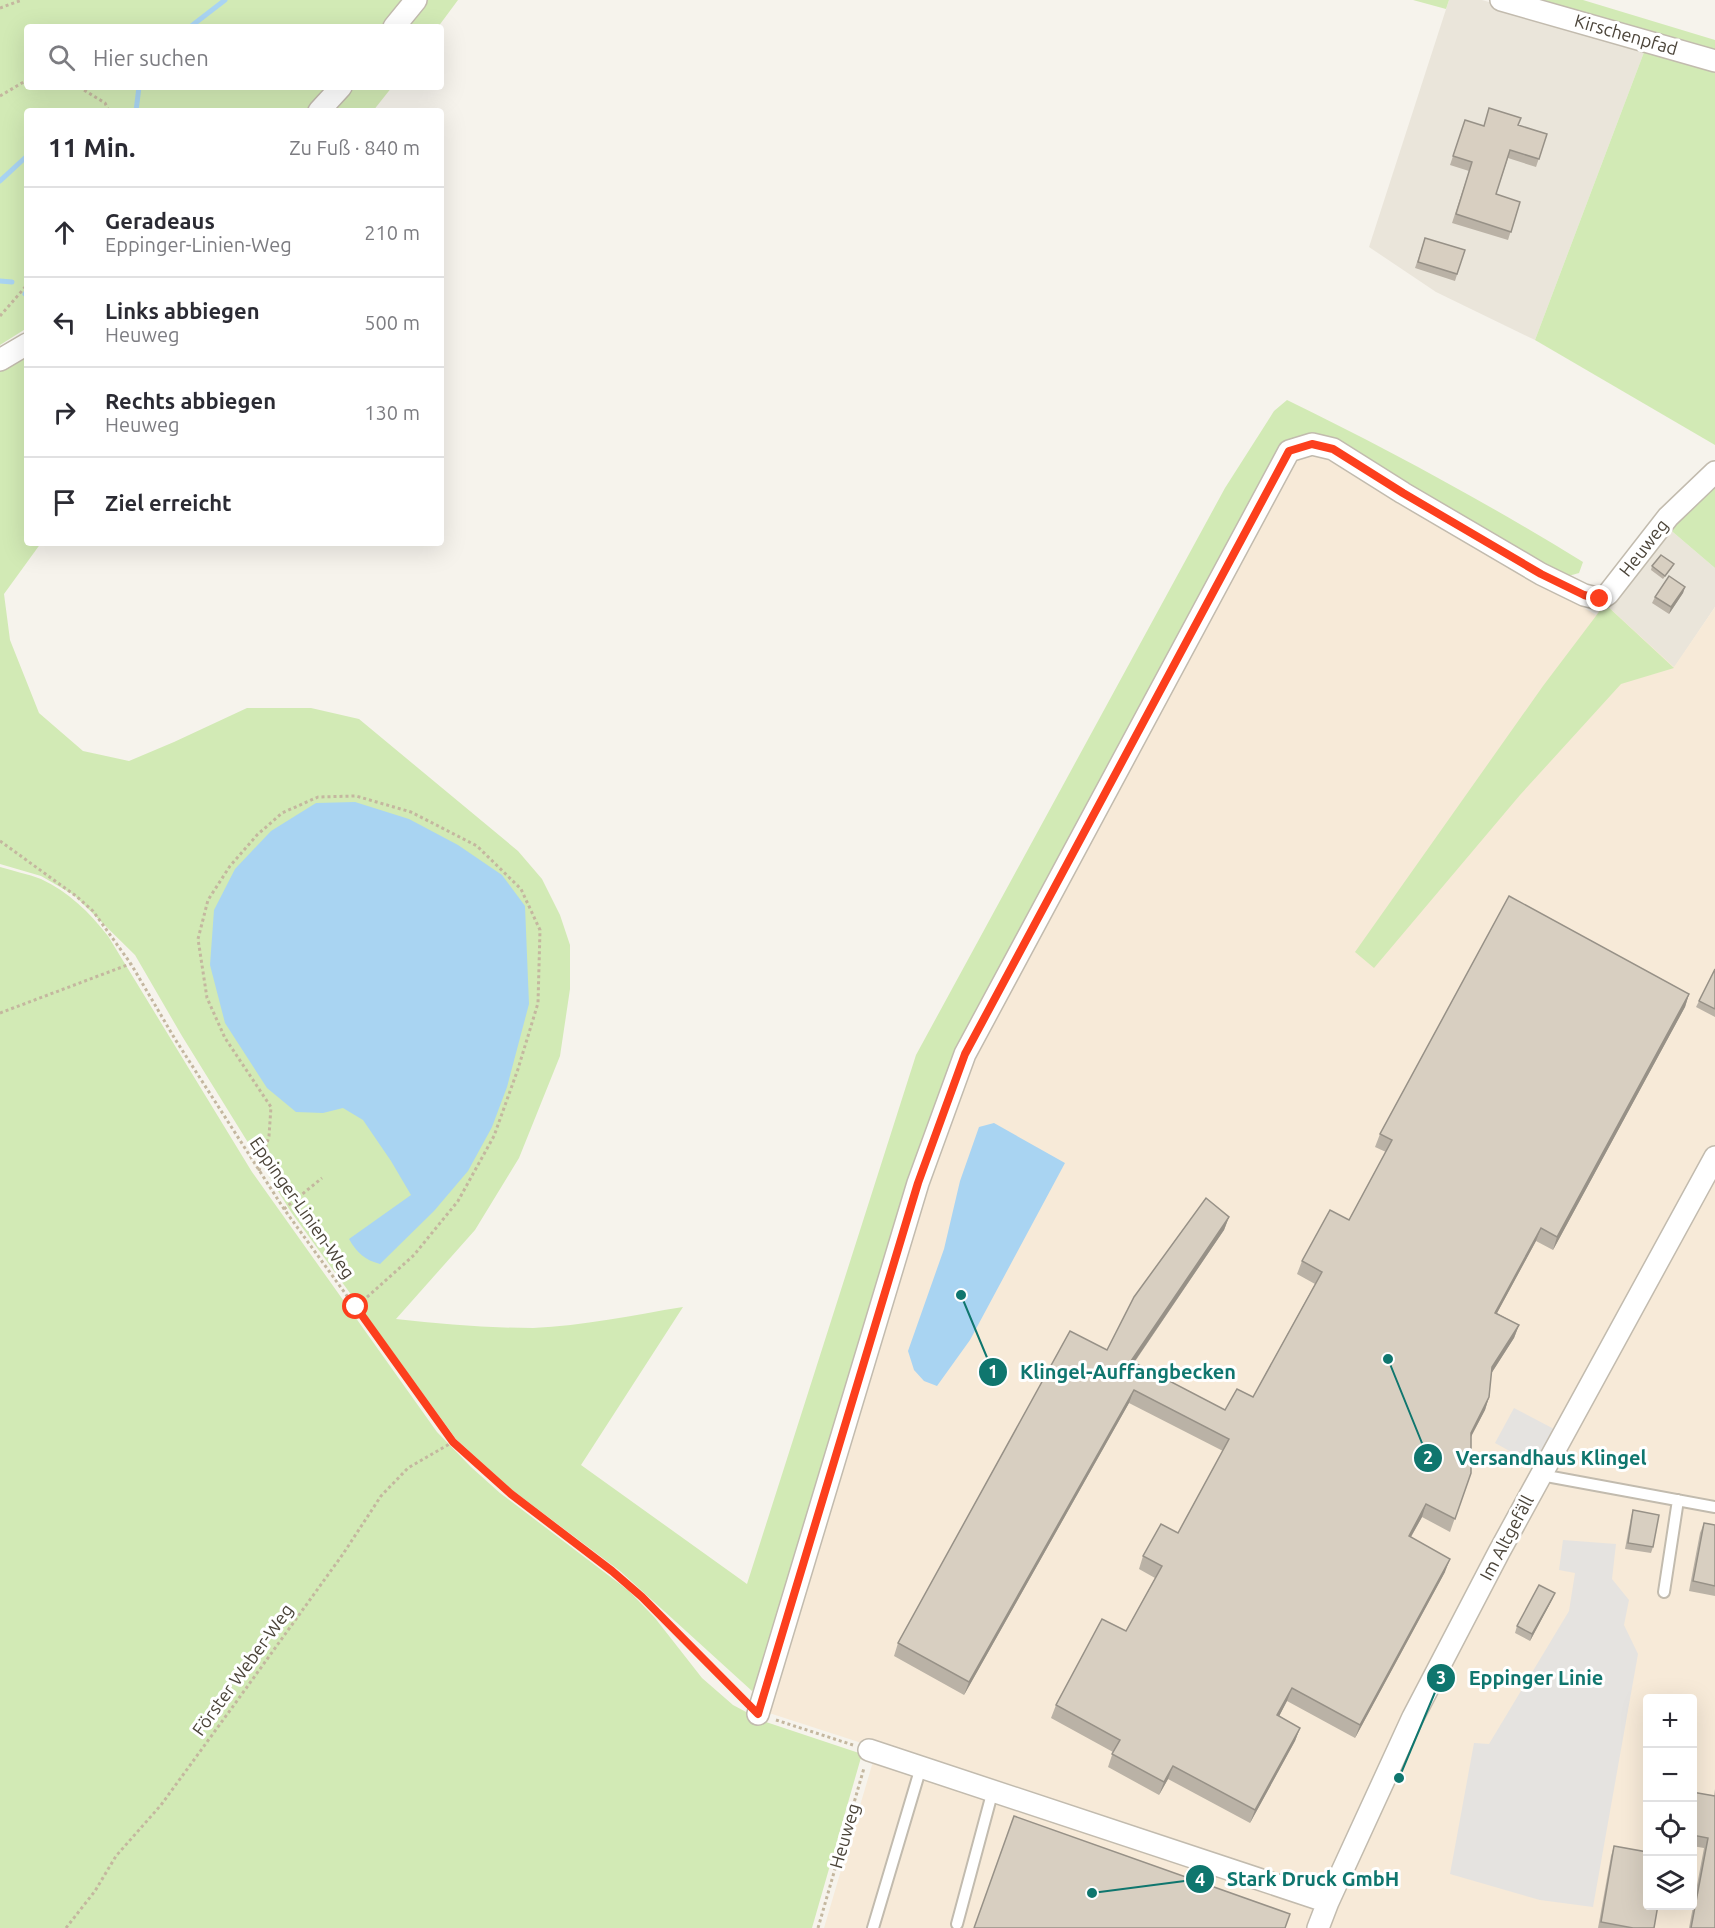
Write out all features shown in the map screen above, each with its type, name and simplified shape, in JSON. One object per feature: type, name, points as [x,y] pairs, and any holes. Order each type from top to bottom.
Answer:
[{"type":"street","points":[[396,24],[416,0]]},
{"type":"street","name":"Kirschenpfad","points":[[1501,0],[1715,61]]},
{"type":"street","points":[[322,108],[338,90]]},
{"type":"street","points":[[0,360],[24,346]]},
{"type":"street","name":"Heuweg","points":[[758,1714],[918,1183],[965,1054],[1289,451],[1312,444],[1333,449],[1541,574],[1584,595],[1600,599],[1608,594],[1668,517],[1715,472]]},
{"type":"street","name":"Im Altgefäll","points":[[1318,1928],[1413,1717],[1541,1475],[1715,1157]]},
{"type":"street","points":[[869,1750],[1328,1902]]},
{"type":"lane","points":[[1541,1475],[1715,1507]]},
{"type":"lane","points":[[1664,1592],[1678,1500]]},
{"type":"lane","points":[[873,1928],[921,1767]]},
{"type":"lane","points":[[957,1924],[993,1790]]},
{"type":"path","points":[[0,8],[22,0]]},
{"type":"path","points":[[0,96],[24,82]]},
{"type":"path","points":[[84,90],[105,103],[108,108]]},
{"type":"path","points":[[0,316],[24,288]]},
{"type":"path","points":[[259,1171],[269,1136],[271,1107],[225,1038],[207,998],[198,939],[208,900],[230,866],[256,835],[282,813],[318,797],[356,796],[411,812],[477,846],[521,889],[540,930],[538,1003],[518,1070],[494,1137],[458,1201],[414,1256],[356,1307]]},
{"type":"path","name":"Eppinger-Linien-Weg","points":[[0,841],[93,911],[130,964],[175,1039],[284,1209],[453,1442],[511,1494],[612,1571],[642,1597],[758,1714],[869,1750]]},
{"type":"path","points":[[0,1013],[130,964]]},
{"type":"path","points":[[284,1209],[322,1178]]},
{"type":"path","name":"Förster Weber-Weg","points":[[66,1928],[95,1891],[116,1856],[161,1805],[343,1554],[381,1496],[408,1468],[453,1442]]},
{"type":"path","name":"Heuweg","points":[[818,1928],[869,1750]]},
{"type":"shaded area","points":[[1449,0],[1482,0],[1646,47],[1535,340],[1436,292],[1369,247]]},
{"type":"shaded area","points":[[1313,449],[1332,454],[1596,615],[1605,604],[1674,667],[1715,607],[1715,1928],[824,1928],[877,1748],[763,1711],[922,1186],[969,1057],[1291,456]]},
{"type":"shaded area","points":[[1667,527],[1715,568],[1715,607],[1674,668],[1605,604]]},
{"type":"shaded area","points":[[1514,1408],[1554,1429],[1535,1465],[1495,1443]]},
{"type":"shaded area","points":[[1563,1540],[1616,1544],[1612,1579],[1629,1600],[1624,1625],[1638,1654],[1593,1907],[1540,1900],[1450,1874],[1474,1743],[1489,1744],[1569,1611],[1575,1573],[1559,1570]]},
{"type":"green space","points":[[0,0],[406,0],[387,24],[24,24],[24,90],[332,90],[312,108],[24,108],[24,330],[0,345]]},
{"type":"green space","points":[[425,0],[458,0],[440,24],[406,24]]},
{"type":"green space","points":[[1413,0],[1449,0],[1446,9]]},
{"type":"green space","points":[[1524,0],[1583,0],[1715,40],[1715,49],[1708,52]]},
{"type":"green space","points":[[1646,47],[1715,66],[1715,445],[1535,340]]},
{"type":"green space","points":[[347,90],[390,90],[375,108],[331,108]]},
{"type":"green space","points":[[24,354],[24,546],[39,546],[4,594],[10,640],[39,713],[83,751],[129,761],[247,708],[311,708],[359,719],[518,851],[542,879],[560,915],[570,945],[570,989],[560,1056],[519,1158],[475,1230],[396,1319],[533,1328],[589,1323],[683,1307],[581,1465],[747,1584],[916,1055],[1225,488],[1274,411],[1287,400],[1437,477],[1583,562],[1579,573],[1565,577],[1310,436],[1279,447],[961,1051],[759,1682],[752,1691],[620,1571],[511,1489],[456,1439],[291,1212],[182,1036],[135,955],[74,895],[41,876],[0,864],[0,369]]},
{"type":"green space","points":[[1715,483],[1715,568],[1667,527]]},
{"type":"green space","points":[[1605,604],[1674,668],[1621,684],[1520,795],[1374,968],[1355,952],[1543,686]]},
{"type":"green space","points":[[0,867],[41,879],[61,890],[86,911],[108,936],[252,1172],[437,1432],[471,1467],[500,1493],[629,1591],[655,1618],[702,1678],[733,1705],[763,1721],[862,1754],[812,1928],[0,1928]]},
{"type":"water","points":[[355,802],[409,819],[458,845],[502,875],[525,906],[529,1004],[507,1087],[492,1127],[468,1171],[434,1211],[380,1264],[362,1255],[349,1239],[411,1195],[363,1120],[343,1108],[323,1113],[296,1112],[267,1088],[225,1023],[210,965],[214,910],[235,869],[271,831],[316,803]]},
{"type":"water","points":[[994,1123],[1065,1163],[970,1340],[937,1386],[924,1381],[914,1370],[908,1351],[944,1249],[960,1181],[979,1127]]},
{"type":"building","points":[[1489,108],[1521,118],[1518,125],[1547,134],[1539,159],[1510,150],[1496,194],[1520,202],[1511,232],[1456,214],[1472,162],[1453,156],[1465,120],[1484,126]]},
{"type":"building","points":[[1425,238],[1465,250],[1457,274],[1418,262]]},
{"type":"building","points":[[1661,555],[1674,564],[1665,576],[1652,566]]},
{"type":"building","points":[[1669,576],[1685,587],[1671,607],[1655,597]]},
{"type":"building","points":[[1509,896],[1689,994],[1557,1237],[1541,1228],[1495,1313],[1519,1325],[1492,1367],[1489,1397],[1471,1433],[1471,1473],[1455,1519],[1426,1504],[1409,1536],[1450,1559],[1360,1725],[1292,1688],[1277,1715],[1300,1728],[1255,1810],[1173,1766],[1164,1782],[1112,1754],[1120,1740],[1056,1705],[1102,1619],[1126,1631],[1162,1566],[1143,1556],[1161,1524],[1178,1533],[1229,1439],[1134,1390],[969,1682],[898,1643],[1070,1331],[1107,1350],[1134,1297],[1206,1198],[1229,1217],[1131,1361],[1225,1410],[1237,1389],[1253,1397],[1322,1272],[1302,1261],[1330,1210],[1349,1220],[1392,1140],[1380,1134]]},
{"type":"building","points":[[1715,969],[1715,1009],[1699,1001]]},
{"type":"building","points":[[1633,1510],[1659,1515],[1653,1547],[1628,1543]]},
{"type":"building","points":[[1704,1523],[1715,1525],[1715,1586],[1693,1581]]},
{"type":"building","points":[[1539,1585],[1555,1593],[1532,1634],[1517,1626]]},
{"type":"building","points":[[1697,1793],[1715,1796],[1715,1928],[1691,1928],[1694,1910],[1697,1910],[1697,1896],[1708,1838],[1697,1836]]},
{"type":"building","points":[[1014,1816],[1290,1914],[1285,1928],[974,1928]]},
{"type":"building","points":[[1614,1846],[1643,1851],[1643,1910],[1657,1910],[1654,1928],[1633,1928],[1601,1922]]},
{"type":"waterway","points":[[194,24],[225,0]]},
{"type":"waterway","points":[[136,108],[139,90]]},
{"type":"waterway","points":[[0,181],[24,159]]},
{"type":"waterway","points":[[0,281],[12,282]]},
{"type":"place","name":"Klingel-Auffangbecken","points":[[961,1295]]},
{"type":"place","name":"Versandhaus Klingel","points":[[1388,1359]]},
{"type":"place","name":"Eppinger Linie","points":[[1399,1778]]},
{"type":"place","name":"Stark Druck GmbH","points":[[1092,1893]]},
{"type":"route","points":[[356,1307],[453,1442],[511,1494],[612,1571],[642,1597],[758,1714],[918,1183],[965,1054],[1289,451],[1312,444],[1333,449],[1541,574],[1584,595],[1600,599]]}]
